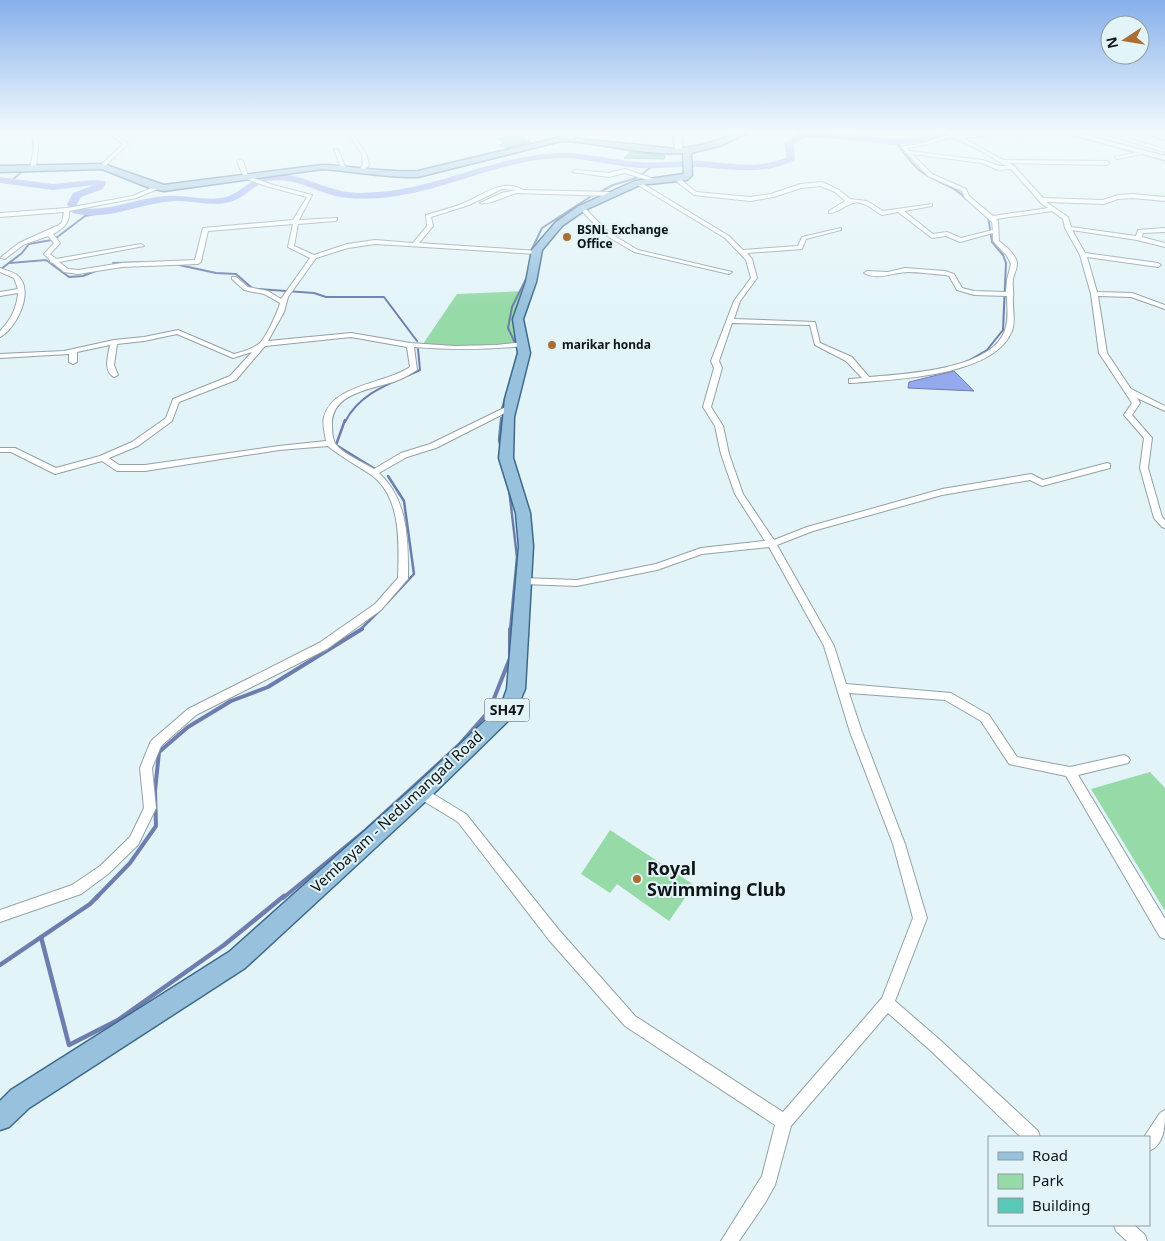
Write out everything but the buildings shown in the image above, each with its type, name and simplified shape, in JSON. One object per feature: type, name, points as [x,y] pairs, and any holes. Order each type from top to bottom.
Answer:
[{"type":"main road","name":"Vembayam - Nedumangad Road","points":[[0,1118],[20,1099],[237,960],[421,793],[508,710],[516,689],[526,546],[523,513],[506,458],[509,409],[524,353],[524,344],[518,319],[531,282],[537,252],[559,224],[582,208],[618,191]]},
{"type":"street","points":[[0,215],[67,210],[134,197],[149,191]]},
{"type":"street","points":[[291,191],[310,196],[296,221],[291,248],[314,257]]},
{"type":"street","points":[[416,243],[430,226],[428,216],[466,204],[495,191]]},
{"type":"street","points":[[483,203],[504,194],[522,191],[610,194]]},
{"type":"street","points":[[651,191],[727,238],[749,259],[754,278],[737,301],[715,361],[718,368],[707,407],[719,426],[725,454],[738,494],[771,544],[829,646],[856,732],[898,844],[920,918],[887,1003],[784,1122],[769,1179],[729,1241]]},
{"type":"street","points":[[693,191],[694,193],[750,199],[772,196],[786,191]]},
{"type":"street","points":[[837,191],[848,201]]},
{"type":"street","points":[[852,381],[949,369],[980,360],[995,351],[1008,332],[1011,294],[1010,271],[1014,264],[1010,255],[996,241],[993,218],[968,197],[965,191]]},
{"type":"street","points":[[1033,191],[1052,209],[1066,218],[1068,228],[1083,255],[1094,294],[1103,353],[1136,403],[1128,414],[1148,438],[1144,468],[1156,505],[1158,518],[1165,525]]},
{"type":"street","points":[[1042,200],[1104,202],[1110,197],[1123,196],[1165,199]]},
{"type":"street","points":[[831,212],[848,201],[865,202],[882,212],[930,205]]},
{"type":"street","points":[[582,208],[606,233],[636,251],[729,272]]},
{"type":"street","points":[[993,218],[1052,209]]},
{"type":"street","points":[[1,258],[10,255],[19,245],[26,241],[50,234],[65,222],[67,210]]},
{"type":"street","points":[[899,210],[932,236],[947,234],[960,240],[995,231]]},
{"type":"street","points":[[50,234],[57,243],[47,254],[66,271],[78,272],[122,265],[198,262],[205,229],[335,219]]},
{"type":"street","points":[[1068,228],[1101,235],[1137,238],[1165,245]]},
{"type":"street","points":[[742,252],[800,248],[804,238],[838,229]]},
{"type":"street","points":[[1137,238],[1140,236],[1140,231],[1165,230]]},
{"type":"street","points":[[0,450],[12,450],[55,471],[104,458],[135,444],[169,418],[176,401],[233,378],[263,344],[285,300],[302,272],[314,257],[347,246],[375,242],[416,243],[537,252]]},
{"type":"street","points":[[52,260],[141,246]]},
{"type":"street","points":[[1083,255],[1158,265]]},
{"type":"street","points":[[0,270],[16,277],[21,291],[21,300],[13,319],[0,335]]},
{"type":"street","points":[[867,273],[888,274],[905,270],[946,273],[952,275],[959,289],[974,292],[1011,294]]},
{"type":"street","points":[[234,278],[246,289],[266,292],[285,300]]},
{"type":"street","points":[[0,294],[21,291]]},
{"type":"street","points":[[1094,294],[1132,295],[1165,307]]},
{"type":"street","points":[[730,321],[812,323],[817,344],[850,359],[867,379]]},
{"type":"street","points":[[0,356],[64,353],[114,342],[144,339],[178,332],[233,356],[243,354],[263,344],[351,335],[410,345],[455,348],[524,344]]},
{"type":"street","points":[[114,342],[110,365],[114,375]]},
{"type":"street","points":[[0,916],[76,890],[104,870],[134,841],[150,808],[146,768],[156,743],[192,712],[323,646],[378,607],[403,579],[403,536],[400,511],[381,478],[342,454],[330,442],[328,416],[334,407],[356,389],[380,385],[408,373],[414,368],[410,345]]},
{"type":"street","points":[[73,351],[74,362]]},
{"type":"street","points":[[1126,390],[1165,409]]},
{"type":"street","points":[[374,473],[404,455],[433,446],[509,409]]},
{"type":"street","points":[[104,458],[117,468],[145,468],[330,442]]},
{"type":"street","points":[[523,581],[577,583],[657,568],[701,551],[771,544],[810,529],[942,492],[1031,477],[1042,483],[1107,466]]},
{"type":"street","points":[[842,688],[947,696],[985,718],[1013,761],[1070,772],[1124,760]]},
{"type":"street","points":[[1070,772],[1165,932]]},
{"type":"street","points":[[421,793],[462,818],[554,935],[630,1020],[784,1122]]},
{"type":"street","points":[[887,1003],[935,1044],[1031,1136]]},
{"type":"street","points":[[1150,1140],[1165,1118]]},
{"type":"street","points":[[1123,1226],[1139,1241]]},
{"type":"green space","points":[[524,291],[518,320],[524,345],[465,346],[423,344],[457,294]]},
{"type":"green space","points":[[1150,772],[1165,788],[1165,911],[1091,789]]},
{"type":"green space","name":"Royal Swimming Club","points":[[610,830],[694,885],[669,921],[617,884],[610,893],[581,874]]},
{"type":"water","points":[[954,371],[974,391],[908,388],[909,382]]},
{"type":"waterway","points":[[88,191],[77,195],[72,204],[77,211],[102,212],[151,201],[176,198],[210,201],[223,200],[235,197],[244,191]]},
{"type":"waterway","points":[[329,191],[358,196],[409,191]]},
{"type":"waterway","points":[[598,193],[602,191]]},
{"type":"waterway","points":[[957,191],[967,200]]},
{"type":"waterway","points":[[515,343],[508,328],[512,307],[527,277],[532,249],[542,228],[590,197]]},
{"type":"waterway","points":[[56,238],[85,216],[94,214]]},
{"type":"waterway","points":[[968,361],[987,350],[1003,330],[1006,263],[1003,255],[992,242],[988,216]]},
{"type":"waterway","points":[[1,269],[22,253],[29,244],[52,240]]},
{"type":"waterway","points":[[10,263],[46,260],[69,277],[83,276],[98,270]]},
{"type":"waterway","points":[[113,263],[154,262]]},
{"type":"waterway","points":[[179,265],[216,273],[236,274],[252,288]]},
{"type":"waterway","points":[[258,289],[314,293],[326,297],[384,297],[417,341]]},
{"type":"waterway","points":[[345,422],[351,412],[368,396],[388,384],[420,370],[418,349]]},
{"type":"waterway","points":[[502,408],[508,389]]},
{"type":"waterway","points":[[345,420],[336,445],[375,469]]},
{"type":"waterway","points":[[501,420],[499,440],[501,448]]},
{"type":"waterway","points":[[386,604],[414,574],[404,501],[388,476]]},
{"type":"waterway","points":[[509,489],[517,557],[510,630]]},
{"type":"waterway","points":[[360,630],[382,608]]},
{"type":"waterway","points":[[96,898],[130,863],[156,826],[155,791],[159,752],[188,727],[231,701],[268,687],[362,629]]},
{"type":"waterway","points":[[283,898],[366,830],[459,745],[489,711],[510,658],[510,630]]},
{"type":"waterway","points":[[41,937],[69,1045],[118,1020],[224,945],[284,896]]},
{"type":"waterway","points":[[41,937],[96,898]]},
{"type":"waterway","points":[[0,965],[41,937]]},
{"type":"place","name":"BSNL Exchange Office","points":[[567,237]]},
{"type":"place","name":"marikar honda","points":[[552,345]]},
{"type":"place","name":"Royal Swimming Club","points":[[637,879]]}]
